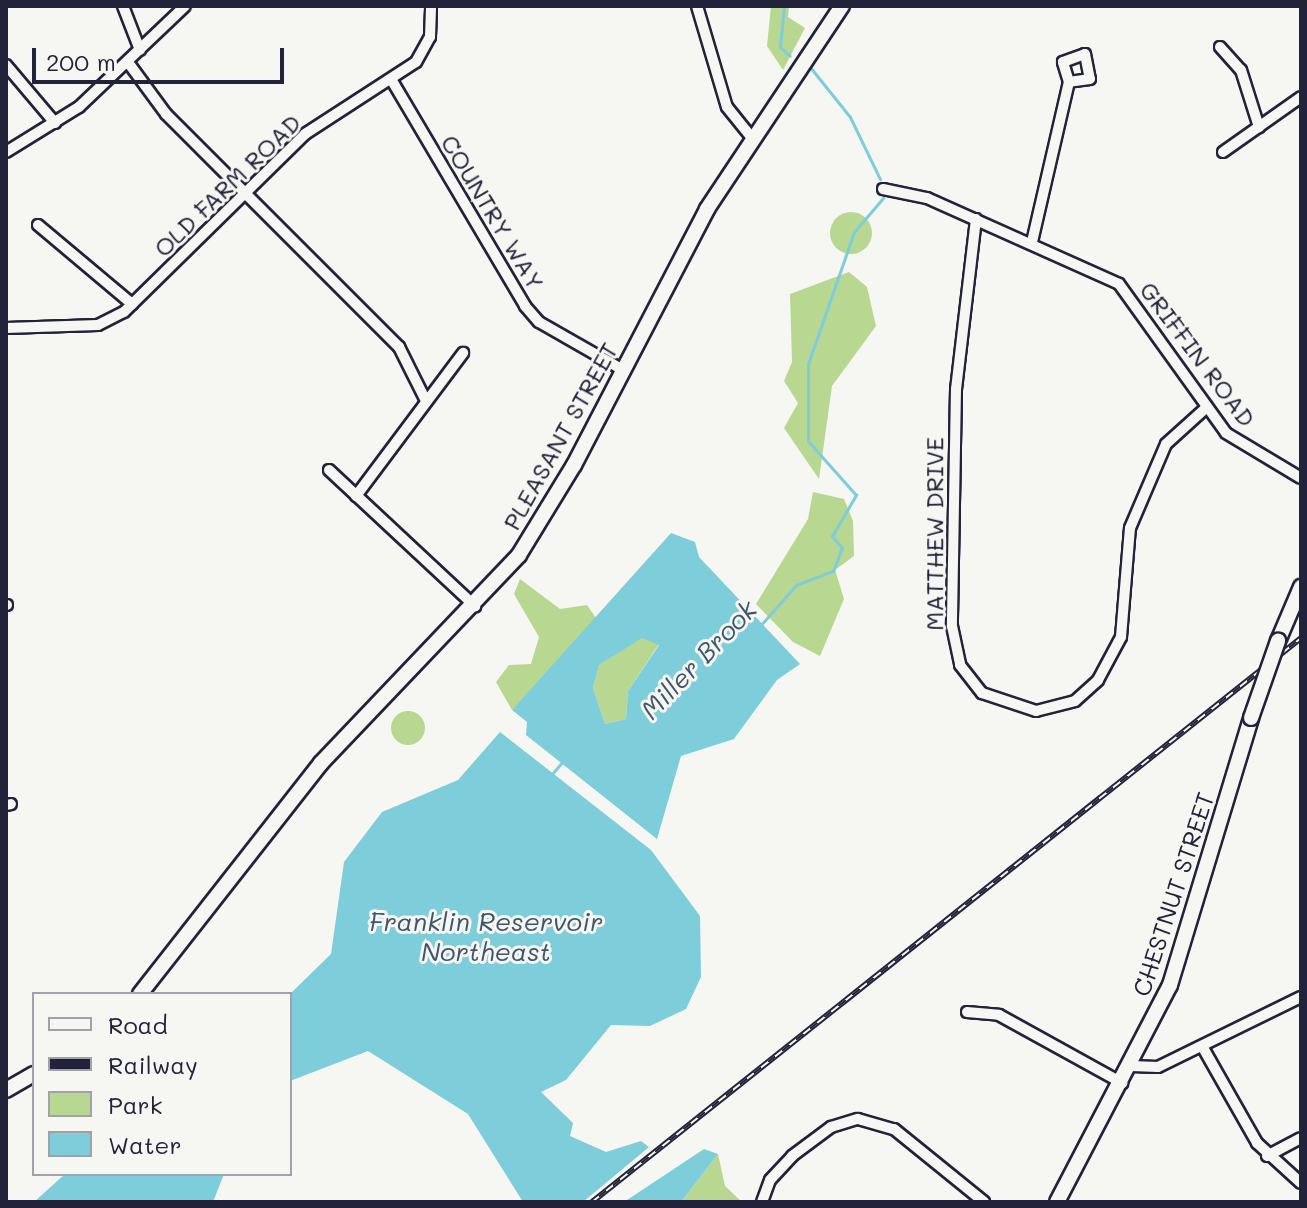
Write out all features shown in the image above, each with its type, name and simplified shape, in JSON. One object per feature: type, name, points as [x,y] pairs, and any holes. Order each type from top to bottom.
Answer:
[{"type":"street","points":[[123,6],[140,50]]},
{"type":"street","points":[[6,152],[55,123],[130,65],[140,50],[185,6]]},
{"type":"street","name":"OLD FARM ROAD","points":[[6,328],[98,325],[132,304],[242,193],[333,111],[391,79],[427,47],[431,6]]},
{"type":"street","points":[[697,6],[727,107],[751,137]]},
{"type":"street","name":"PLEASANT STREET","points":[[142,992],[321,763],[475,606],[545,515],[751,137],[842,6]]},
{"type":"street","points":[[1220,47],[1241,70],[1259,127]]},
{"type":"street","points":[[6,65],[55,123]]},
{"type":"street","points":[[130,65],[242,193],[399,347],[426,401]]},
{"type":"street","name":"COUNTRY WAY","points":[[391,79],[525,306],[539,322],[623,370]]},
{"type":"street","points":[[1032,242],[1069,82]]},
{"type":"street","points":[[1223,152],[1301,97]]},
{"type":"street","name":"GRIFFIN ROAD","points":[[883,189],[915,194],[1032,242],[1119,284],[1207,407],[1243,448],[1301,478]]},
{"type":"street","name":"MATTHEW DRIVE","points":[[976,219],[956,389],[952,626],[960,665],[982,693],[1036,711],[1075,701],[1098,680],[1121,637],[1130,528],[1166,444],[1207,407]]},
{"type":"street","points":[[38,225],[132,304]]},
{"type":"street","points":[[356,496],[463,353]]},
{"type":"street","points":[[329,470],[475,606]]},
{"type":"street","name":"CHESTNUT STREET","points":[[1057,1202],[1131,1066],[1170,985],[1251,718],[1301,587]]},
{"type":"street","points":[[1131,1066],[1158,1067],[1301,997]]},
{"type":"street","points":[[967,1012],[999,1015],[1122,1083]]},
{"type":"street","points":[[1202,1046],[1267,1156],[1301,1183]]},
{"type":"street","points":[[6,1090],[32,1075]]},
{"type":"street","points":[[762,1202],[770,1180],[792,1156],[831,1127],[858,1119],[894,1129],[984,1202]]},
{"type":"street","points":[[1267,1156],[1301,1138]]},
{"type":"green space","points":[[771,6],[789,6],[788,17],[805,28],[783,70],[767,46]]},
{"type":"green space","points":[[851,212],[866,218],[872,233],[866,248],[851,254],[836,248],[830,233],[836,218]]},
{"type":"green space","points":[[849,272],[867,287],[876,326],[832,386],[819,479],[784,428],[798,403],[784,381],[792,362],[790,294]]},
{"type":"green space","points":[[813,492],[844,499],[853,521],[854,556],[835,570],[844,599],[820,656],[793,642],[756,604],[808,519]]},
{"type":"green space","points":[[520,579],[560,609],[587,605],[598,621],[512,710],[496,682],[509,665],[531,664],[539,637],[514,594]]},
{"type":"green space","points":[[642,637],[659,644],[628,691],[626,719],[605,724],[593,688],[599,665]]},
{"type":"green space","points":[[408,711],[420,716],[425,728],[420,740],[408,745],[396,740],[391,728],[396,716]]},
{"type":"green space","points":[[718,1154],[725,1186],[742,1202],[681,1202]]},
{"type":"water","points":[[671,533],[695,542],[699,557],[800,664],[777,680],[734,739],[681,756],[657,839],[526,735],[527,722],[512,710]],"holes":[[[642,638],[659,645],[628,691],[626,719],[605,724],[593,688],[599,665]]]},
{"type":"water","name":"Franklin Reservoir Northeast","points":[[500,732],[651,850],[700,916],[701,977],[686,1009],[650,1026],[611,1025],[566,1080],[541,1092],[573,1123],[570,1136],[606,1152],[641,1141],[649,1147],[583,1202],[523,1202],[468,1114],[368,1051],[292,1080],[292,992],[331,954],[344,862],[382,812],[458,780]]},
{"type":"water","points":[[704,1149],[718,1154],[681,1202],[624,1202]]},
{"type":"water","points":[[63,1176],[223,1176],[213,1202],[34,1202]]},
{"type":"waterway","name":"Miller Brook","points":[[784,6],[780,47],[790,56]]},
{"type":"waterway","name":"Miller Brook","points":[[810,67],[850,117],[880,179]]},
{"type":"waterway","name":"Miller Brook","points":[[760,626],[796,585],[833,571],[842,548],[832,536],[856,495],[808,441],[808,364],[854,232],[883,198]]},
{"type":"waterway","name":"Miller Brook","points":[[552,774],[562,762]]},
{"type":"railway","points":[[592,1202],[1301,638]]}]
